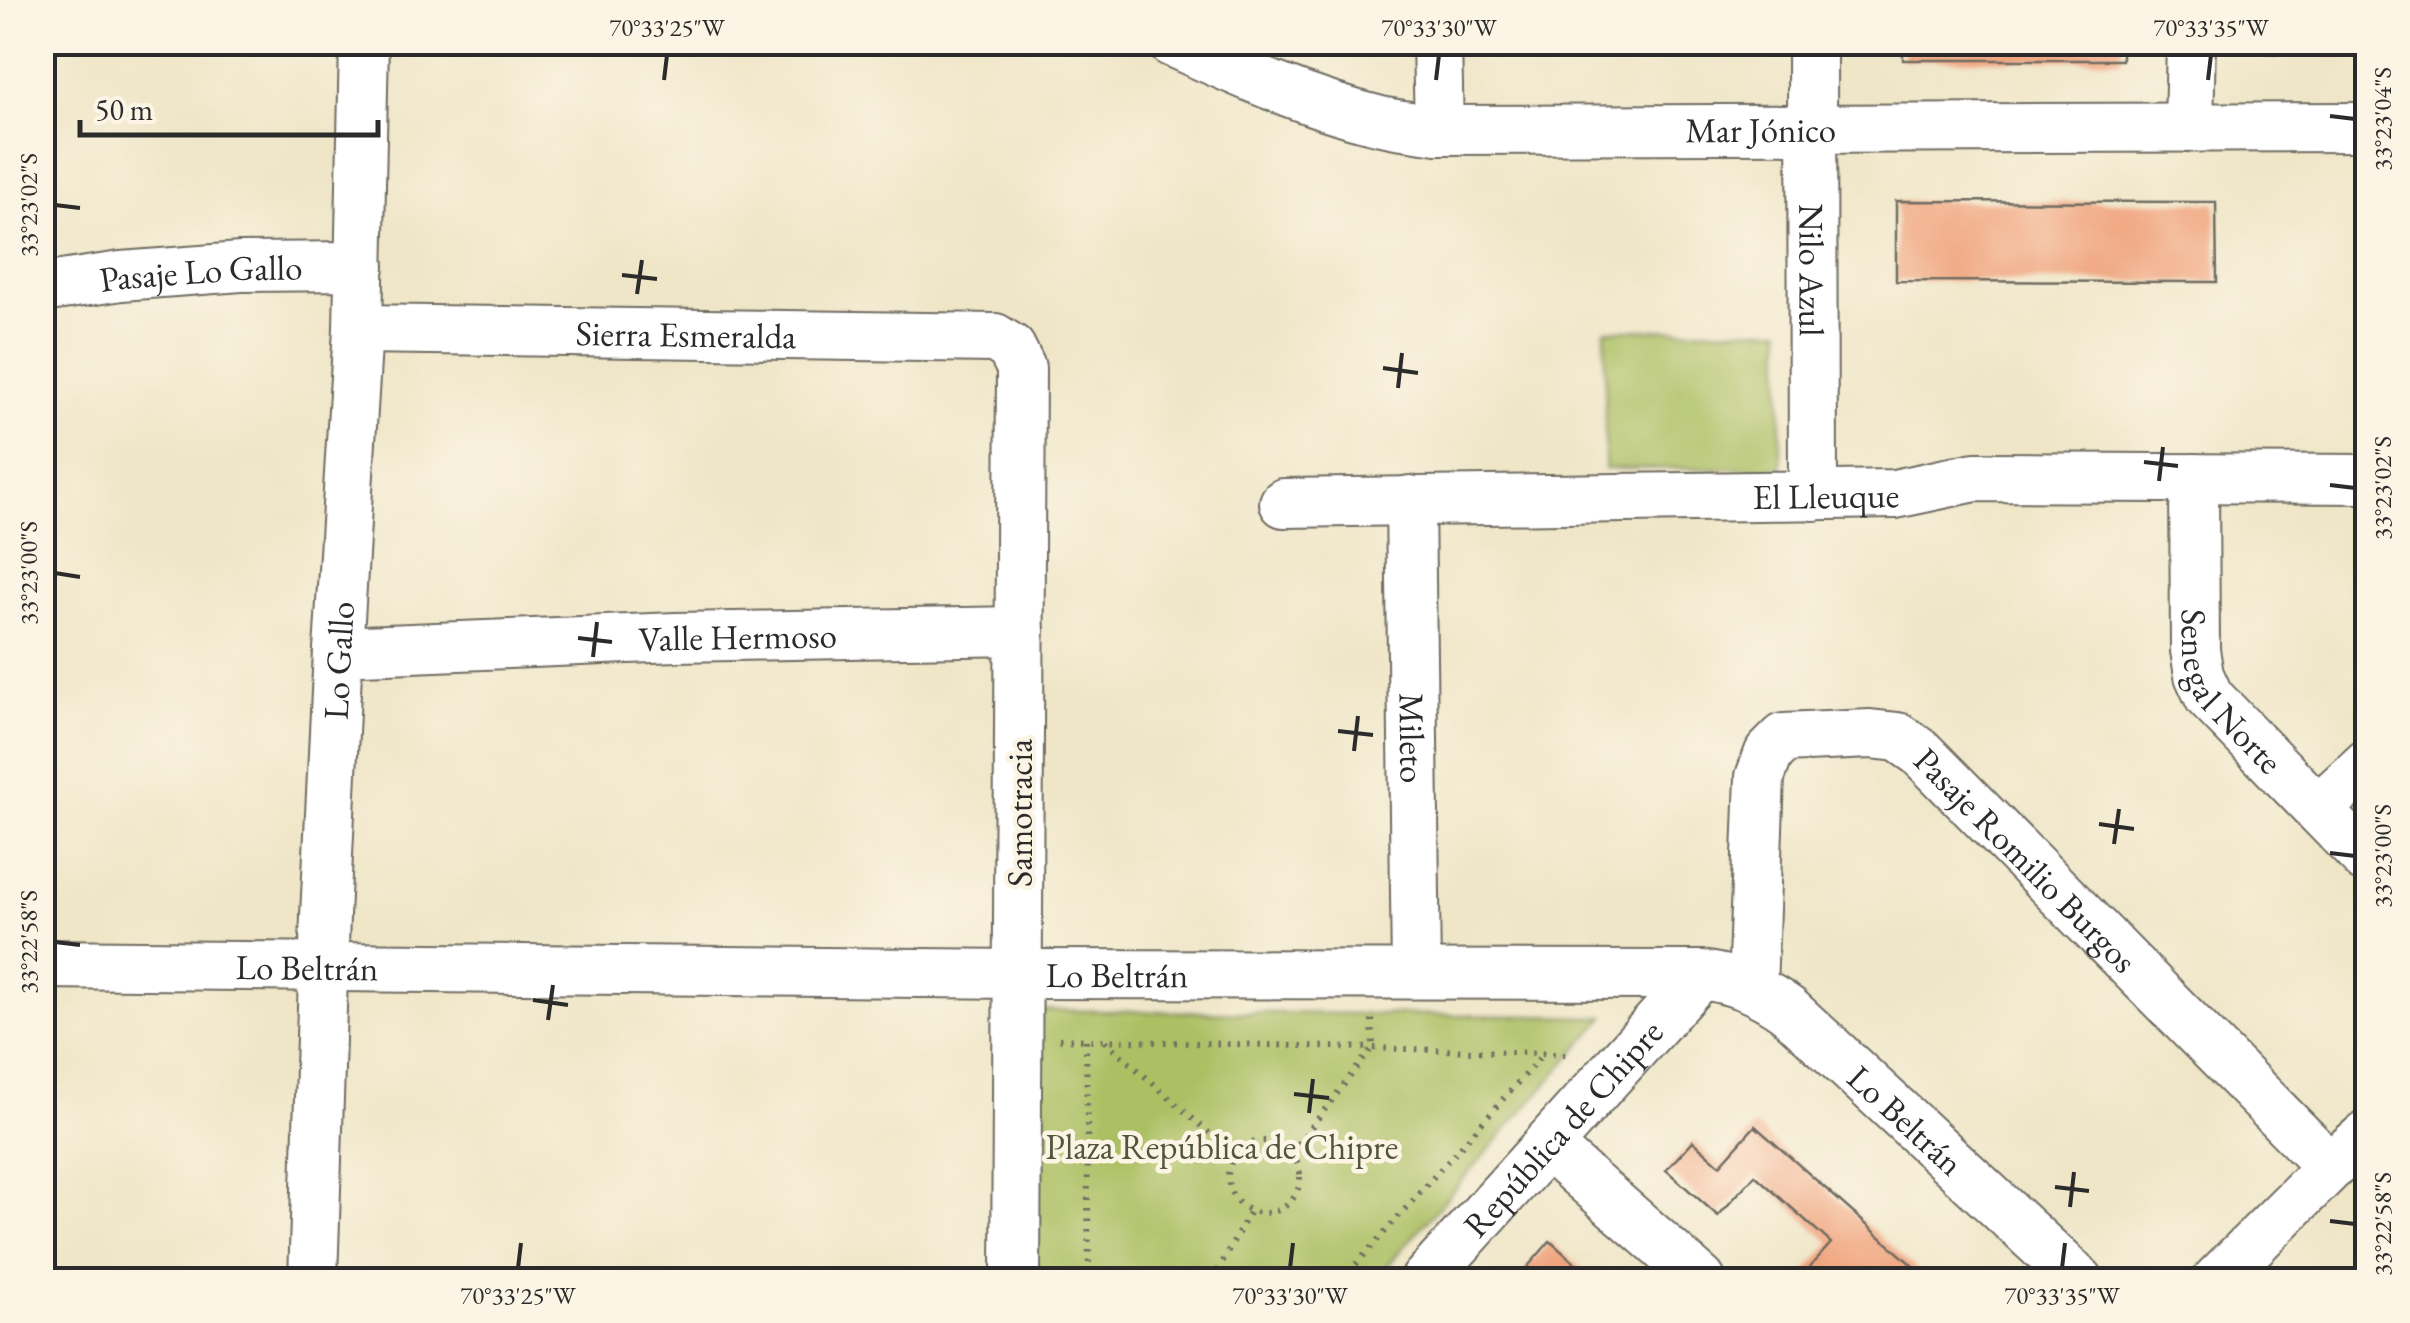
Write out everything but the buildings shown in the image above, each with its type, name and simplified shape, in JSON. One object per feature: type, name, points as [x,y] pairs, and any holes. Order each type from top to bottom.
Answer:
[{"type":"street","name":"Lo Gallo","points":[[313,1280],[323,966],[358,328],[364,42]]},
{"type":"street","name":"Mar Jónico","points":[[1171,42],[1301,96],[1375,120],[1438,130],[2368,127]]},
{"type":"street","points":[[1437,42],[1438,130]]},
{"type":"street","name":"Nilo Azul","points":[[1812,42],[1813,496]]},
{"type":"street","points":[[2190,127],[2191,42]]},
{"type":"street","name":"Pasaje Lo Gallo","points":[[42,288],[121,276],[241,267],[360,266]]},
{"type":"street","name":"Sierra Esmeralda","points":[[358,328],[995,338],[1011,348]]},
{"type":"street","name":"Samotracia","points":[[1011,348],[1021,368],[1016,1280]]},
{"type":"street","name":"El Lleuque","points":[[1284,502],[1895,494],[1975,478],[2368,479]]},
{"type":"street","name":"Senegal Norte","points":[[2194,478],[2195,650],[2209,697],[2368,861]]},
{"type":"street","name":"Mileto","points":[[1394,973],[1410,500]]},
{"type":"street","name":"Valle Hermoso","points":[[338,651],[676,637],[1020,631]]},
{"type":"street","name":"Pasaje Romilio Burgos","points":[[1752,988],[1760,777],[1768,753],[1784,738],[1870,734],[1898,737],[1920,752],[2330,1166]]},
{"type":"street","points":[[2318,809],[2368,763]]},
{"type":"street","name":"Lo Beltrán","points":[[42,964],[1726,978],[1752,988],[1788,1010],[2078,1280]]},
{"type":"street","name":"República de Chipre","points":[[1425,1280],[1700,975]]},
{"type":"street","points":[[2218,1280],[2330,1166],[2368,1134]]},
{"type":"street","points":[[1547,1145],[1700,1280]]},
{"type":"path","points":[[1292,1152],[1373,1047],[1394,973]]},
{"type":"path","points":[[1089,1280],[1086,1040],[1544,1053],[1622,1062]]},
{"type":"path","points":[[1106,1041],[1234,1155]]},
{"type":"path","points":[[1342,1280],[1544,1053]]},
{"type":"path","points":[[1274,1141],[1292,1152],[1302,1176],[1295,1199],[1274,1213],[1250,1212],[1233,1198],[1227,1176],[1234,1155],[1252,1142],[1274,1141]]},
{"type":"path","points":[[1214,1280],[1250,1212]]},
{"type":"green space","points":[[1781,329],[1781,468],[1605,469],[1605,330]]},
{"type":"green space","name":"Plaza República de Chipre","points":[[1036,1010],[1605,1017],[1375,1280],[1032,1280]]}]
